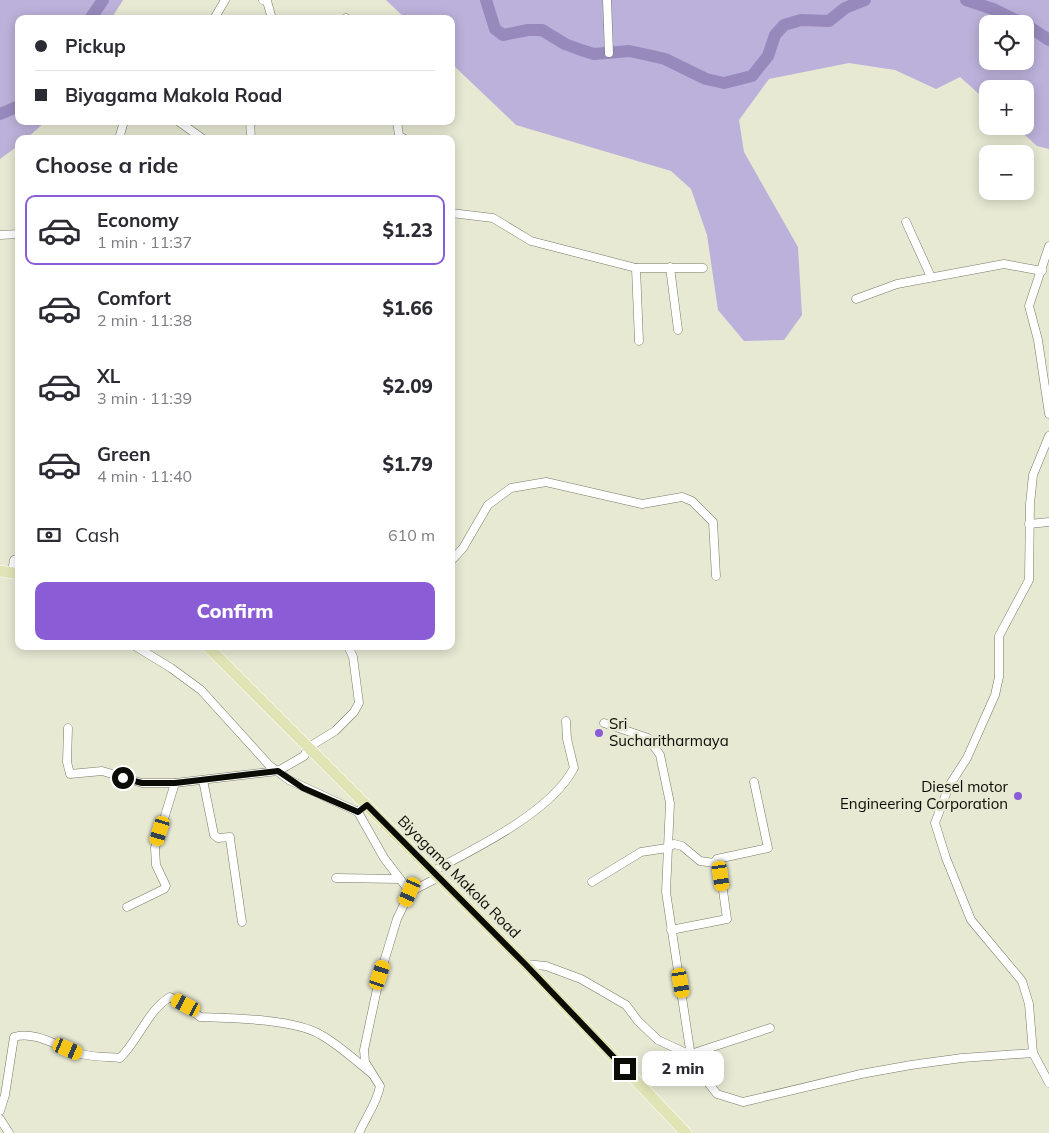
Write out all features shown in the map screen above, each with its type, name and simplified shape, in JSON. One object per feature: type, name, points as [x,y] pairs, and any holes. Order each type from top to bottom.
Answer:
[{"type":"main road","points":[[0,571],[15,573]]},
{"type":"main road","name":"Biyagama Makola Road","points":[[211,650],[309,747],[362,808],[525,964],[686,1133]]},
{"type":"street","points":[[216,15],[221,3],[226,0]]},
{"type":"street","points":[[263,0],[266,1],[271,15]]},
{"type":"street","points":[[607,0],[609,52]]},
{"type":"street","points":[[184,125],[197,135]]},
{"type":"street","points":[[455,213],[493,218],[531,241],[636,268],[703,268]]},
{"type":"street","points":[[906,222],[931,278]]},
{"type":"street","points":[[0,235],[15,234]]},
{"type":"street","points":[[1049,246],[1029,306],[1038,340],[1049,414]]},
{"type":"street","points":[[856,299],[897,284],[1004,264],[1042,271]]},
{"type":"street","points":[[670,267],[678,330]]},
{"type":"street","points":[[636,268],[639,341]]},
{"type":"street","points":[[1049,436],[1033,475],[1029,524],[1029,580],[999,636],[999,677],[995,695],[967,758],[949,786],[935,823],[952,875],[971,920],[1022,981],[1029,1004],[1033,1053],[1049,1083]]},
{"type":"street","points":[[455,557],[463,548],[488,505],[511,488],[546,482],[642,504],[682,497],[692,501],[713,522],[716,576]]},
{"type":"street","points":[[1029,524],[1049,522]]},
{"type":"street","points":[[142,650],[171,668],[201,690],[278,771],[303,788],[362,808],[384,858],[410,892]]},
{"type":"street","points":[[68,728],[66,762],[70,774],[102,771],[142,783],[175,783],[278,771],[304,756],[309,747],[335,731],[354,712],[359,703],[353,657],[350,650]]},
{"type":"street","points":[[359,1133],[369,1112],[378,1100],[380,1086],[365,1062],[364,1050],[380,975],[398,919],[410,892],[536,810],[567,780],[574,768],[566,721]]},
{"type":"street","points":[[604,723],[648,738],[660,755],[670,803],[666,892],[692,1058]]},
{"type":"street","points":[[203,780],[214,835],[218,838],[230,837],[242,922]]},
{"type":"street","points":[[714,863],[717,859],[768,848],[754,782]]},
{"type":"street","points":[[127,907],[164,889],[166,886],[156,865],[155,848],[175,783]]},
{"type":"street","points":[[592,882],[641,852],[667,848],[674,844],[682,846],[700,860],[714,863],[721,876],[727,919],[671,930]]},
{"type":"street","points":[[336,878],[400,879]]},
{"type":"street","points":[[525,964],[546,966],[581,979],[626,1005],[638,1021],[658,1040],[684,1052],[692,1058],[717,1094],[743,1102],[902,1067],[962,1058],[1033,1053]]},
{"type":"street","points":[[0,1111],[5,1095],[14,1037],[22,1034],[55,1043],[81,1054],[120,1058],[128,1051],[159,1003],[170,997],[186,1005],[200,1017],[234,1017],[296,1026],[320,1034],[371,1073]]},
{"type":"street","points":[[692,1058],[770,1028]]},
{"type":"street","points":[[0,1119],[9,1133]]},
{"type":"shaded area","points":[[0,0],[123,0],[114,15],[15,15],[15,125],[42,125],[30,135],[15,135],[15,148],[0,159]]},
{"type":"shaded area","points":[[386,0],[1049,0],[1049,149],[1037,146],[1025,135],[1034,135],[1034,80],[979,80],[979,94],[960,77],[936,89],[895,70],[849,63],[769,79],[739,120],[744,152],[798,247],[802,315],[784,340],[744,341],[718,310],[707,235],[691,189],[671,171],[516,125],[455,67],[455,15],[402,15]]},
{"type":"waterway","points":[[93,15],[103,0]]},
{"type":"waterway","points":[[486,0],[495,29],[503,35],[528,30],[542,30],[565,44],[594,54],[629,51],[648,55],[665,59],[706,79],[724,83],[752,76],[768,56],[775,35],[784,25],[801,20],[829,21],[845,8],[865,0]]},
{"type":"waterway","points":[[966,0],[1005,15]]},
{"type":"waterway","points":[[1034,30],[1049,40]]},
{"type":"waterway","points":[[0,114],[15,108]]},
{"type":"place","name":"Sri Sucharitharmaya","points":[[599,733]]},
{"type":"place","name":"Diesel motor Engineering Corporation","points":[[1018,796]]},
{"type":"route","points":[[123,778],[142,783],[175,783],[278,771],[303,788],[358,812],[367,805],[437,878],[525,964],[625,1069]]}]
